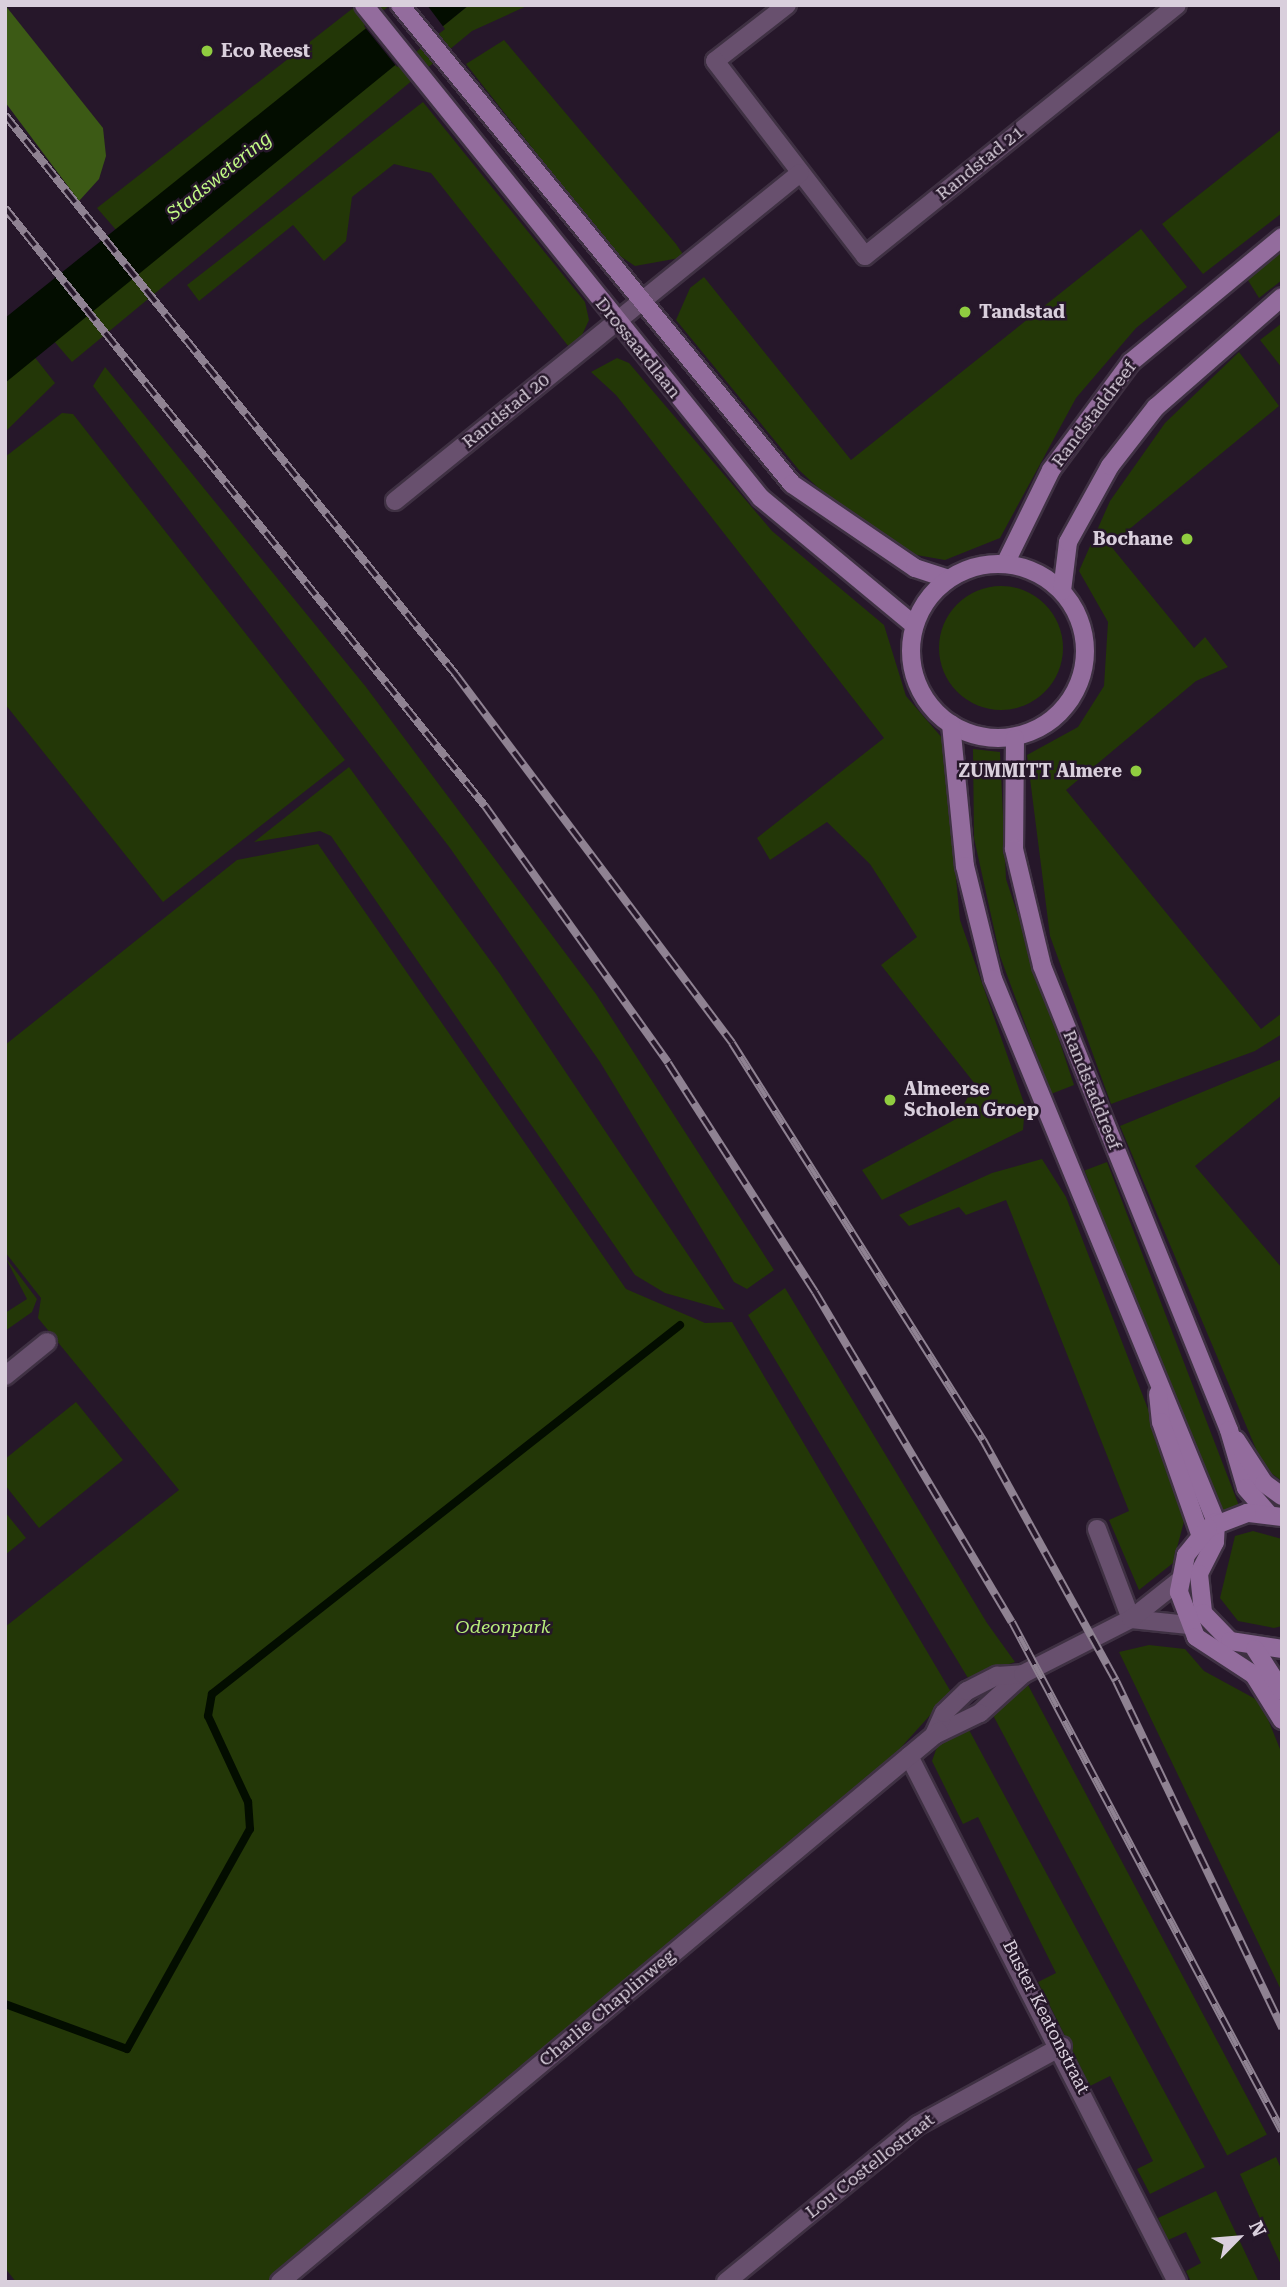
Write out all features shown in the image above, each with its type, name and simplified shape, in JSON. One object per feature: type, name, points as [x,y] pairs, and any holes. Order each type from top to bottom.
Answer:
[{"type":"main road","name":"Drossaardlaan","points":[[364,5],[616,322],[761,498],[914,625]]},
{"type":"main road","name":"Drossaardlaan","points":[[400,5],[792,484],[915,568],[948,579]]},
{"type":"main road","name":"Randstaddreef","points":[[1005,564],[1051,470],[1094,408],[1131,362],[1282,237]]},
{"type":"main road","points":[[1062,591],[1068,542],[1110,466],[1156,407],[1214,351],[1282,297]]},
{"type":"main road","points":[[1005,564],[1040,574],[1062,591],[1081,625],[1084,661],[1076,690],[1045,724],[1015,738],[976,735],[951,724],[922,694],[914,671],[914,625],[948,579],[982,565],[1005,564]]},
{"type":"main road","points":[[951,724],[965,866],[993,979],[1054,1125],[1157,1387],[1216,1522],[1198,1587],[1210,1624],[1230,1641],[1255,1649],[1282,1649]]},
{"type":"main road","name":"Randstaddreef","points":[[1015,738],[1009,799],[1023,901],[1099,1107],[1229,1430],[1246,1488],[1275,1515]]},
{"type":"main road","points":[[1157,1387],[1161,1422],[1200,1534]]},
{"type":"main road","name":"Randstaddreef","points":[[1229,1430],[1264,1483],[1282,1496]]},
{"type":"main road","points":[[1275,1515],[1216,1522],[1200,1534],[1180,1580],[1189,1625],[1206,1647],[1254,1675],[1282,1720]]},
{"type":"main road","points":[[1189,1625],[1210,1624]]},
{"type":"main road","points":[[1255,1649],[1282,1691]]},
{"type":"street","name":"Randstad 21","points":[[787,5],[715,61],[865,256],[1177,5]]},
{"type":"street","points":[[641,302],[800,173]]},
{"type":"street","name":"Randstad 20","points":[[395,501],[641,302]]},
{"type":"street","points":[[5,1376],[47,1342]]},
{"type":"street","points":[[1097,1529],[1131,1619],[1189,1625]]},
{"type":"street","name":"Charlie Chaplinweg","points":[[280,2282],[936,1733],[980,1713],[1023,1674],[1131,1619],[1180,1580]]},
{"type":"street","name":"Charlie Chaplinweg","points":[[936,1733],[944,1713],[967,1691],[997,1676],[1023,1674]]},
{"type":"street","name":"Buster Keatonstraat","points":[[909,1756],[1062,2046],[1177,2282]]},
{"type":"street","name":"Lou Costellostraat","points":[[726,2282],[918,2125],[1062,2046]]},
{"type":"green space","points":[[5,5],[103,128],[106,156],[99,179],[79,201],[5,102]]},
{"type":"green space","points":[[357,5],[395,5],[117,231],[97,208]]},
{"type":"green space","points":[[469,5],[529,5],[472,31],[72,362],[53,340]]},
{"type":"green space","points":[[504,40],[685,257],[635,266],[614,252],[466,64]]},
{"type":"green space","points":[[423,102],[585,302],[589,320],[582,335],[569,347],[431,173],[394,164],[352,197],[346,241],[324,261],[293,225],[199,301],[187,285]]},
{"type":"green space","points":[[1282,129],[1282,213],[1203,274],[1162,224]]},
{"type":"green space","points":[[1141,229],[1187,287],[1136,328],[1076,398],[1000,538],[945,560],[905,553],[856,523],[799,470],[676,320],[690,288],[704,277],[851,460]]},
{"type":"green space","points":[[1282,248],[1282,280],[1259,298],[1246,277]]},
{"type":"green space","points":[[1282,323],[1282,368],[1260,340]]},
{"type":"green space","points":[[1239,352],[1279,406],[1110,545],[1194,648],[1205,637],[1228,667],[1196,681],[1066,790],[1261,1029],[1282,1013],[1282,1034],[1255,1051],[1111,1104],[1050,936],[1027,755],[1078,727],[1104,686],[1108,622],[1079,571],[1110,501],[1165,423]]},
{"type":"green space","points":[[33,355],[55,383],[5,432],[5,383]]},
{"type":"green space","points":[[617,358],[629,363],[772,531],[884,625],[906,696],[943,739],[960,920],[1025,1106],[1023,1130],[882,1200],[862,1170],[956,1119],[975,1084],[881,965],[917,937],[870,864],[827,822],[770,860],[757,838],[884,738],[616,395],[591,372]]},
{"type":"green space","points":[[105,367],[366,687],[596,994],[774,1270],[747,1289],[734,1282],[600,1062],[450,848],[93,386]]},
{"type":"green space","points":[[62,413],[73,414],[345,760],[163,902],[5,704],[5,457]]},
{"type":"green space","points":[[1001,586],[1025,591],[1044,605],[1058,624],[1063,648],[1058,672],[1044,691],[1025,705],[1001,710],[977,705],[958,691],[944,672],[939,648],[944,624],[958,605],[977,591]]},
{"type":"green space","points":[[973,749],[1000,752],[1006,879],[1074,1085],[1051,1094],[1000,956],[974,838]]},
{"type":"green space","points":[[349,767],[500,974],[725,1310],[665,1293],[635,1275],[331,836],[320,831],[254,842]]},
{"type":"green space","name":"Odeonpark","points":[[318,844],[626,1289],[705,1323],[732,1322],[951,1692],[887,1763],[270,2282],[16,2282],[5,2268],[5,1627],[179,1490],[38,1318],[41,1298],[5,1252],[5,1045],[237,860]]},
{"type":"green space","points":[[1282,1059],[1282,1095],[1195,1166],[1282,1268],[1282,1481],[1264,1468],[1120,1126]]},
{"type":"green space","points":[[1042,1159],[1066,1197],[1187,1510],[1173,1563],[1139,1590],[1109,1520],[1129,1511],[1006,1200],[966,1215],[959,1207],[909,1226],[899,1215],[992,1173]]},
{"type":"green space","points":[[1107,1162],[1239,1506],[1217,1515],[1085,1171]]},
{"type":"green space","points":[[5,1257],[37,1299],[32,1312],[5,1331],[5,1313],[27,1299]]},
{"type":"green space","points":[[785,1288],[987,1623],[1015,1662],[968,1678],[748,1315]]},
{"type":"green space","points":[[76,1402],[123,1460],[39,1528],[5,1485],[5,1459]]},
{"type":"green space","points":[[5,1512],[26,1538],[5,1555]]},
{"type":"green space","points":[[1253,1531],[1282,1539],[1282,1626],[1274,1628],[1238,1621],[1220,1598],[1235,1536]]},
{"type":"green space","points":[[1149,1645],[1185,1649],[1204,1671],[1261,1702],[1282,1754],[1282,1992],[1119,1652]]},
{"type":"green space","points":[[1028,1685],[1267,2134],[1227,2156],[988,1706]]},
{"type":"green space","points":[[968,1728],[1205,2167],[1150,2194],[1137,2169],[1153,2161],[1110,2076],[1090,2086],[1038,1982],[1056,1973],[978,1817],[963,1824],[932,1761],[937,1747]]},
{"type":"green space","points":[[1276,2157],[1282,2171],[1282,2267],[1240,2174]]},
{"type":"green space","points":[[1216,2191],[1259,2282],[1191,2282],[1186,2271],[1201,2263],[1186,2232],[1168,2240],[1158,2218]]},
{"type":"water","name":"Stadswetering","points":[[395,5],[469,5],[5,383],[5,318]]},
{"type":"pier","points":[[390,5],[427,5],[445,29],[397,67],[364,26]]},
{"type":"waterway","points":[[5,2004],[127,2049],[250,1829],[248,1802],[208,1716],[212,1694],[680,1325]]},
{"type":"railway","points":[[5,115],[456,675],[732,1043],[983,1440],[1116,1681],[1282,2028]]},
{"type":"railway","points":[[5,208],[485,806],[668,1063],[815,1292],[1012,1622],[1282,2131]]},
{"type":"place","name":"Eco Reest","points":[[207,51]]},
{"type":"place","name":"Tandstad","points":[[965,312]]},
{"type":"place","name":"Bochane","points":[[1187,539]]},
{"type":"place","name":"ZUMMITT Almere","points":[[1136,771]]},
{"type":"place","name":"Almeerse Scholen Groep","points":[[890,1100]]}]
